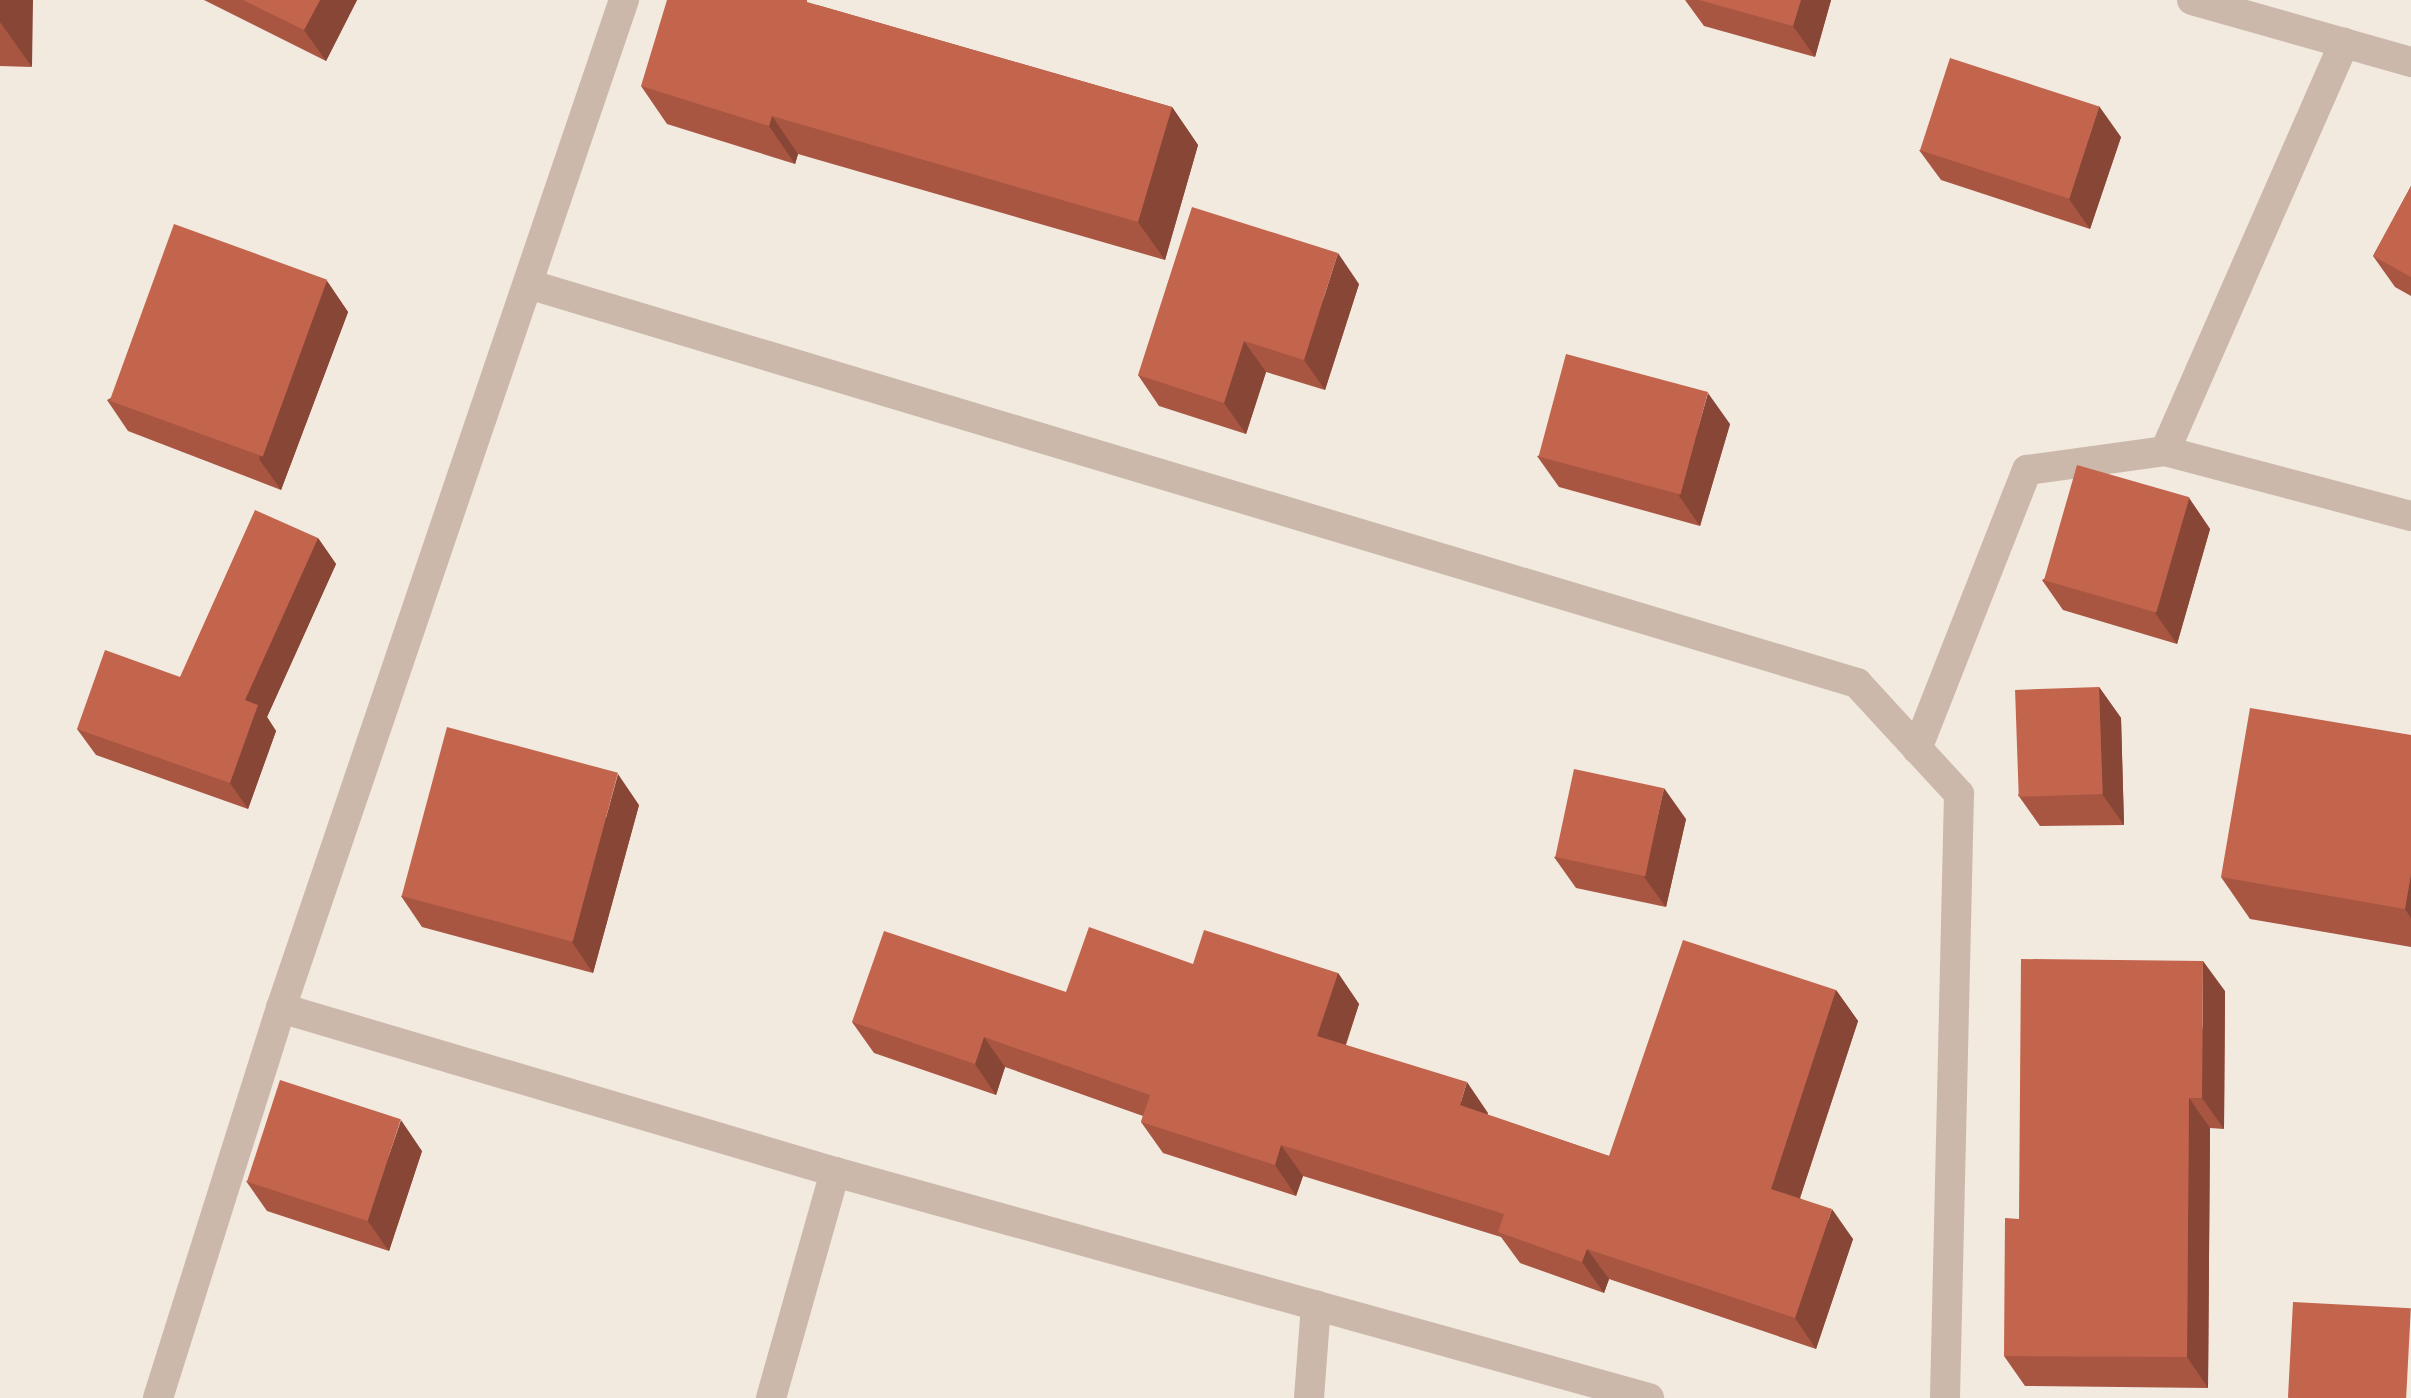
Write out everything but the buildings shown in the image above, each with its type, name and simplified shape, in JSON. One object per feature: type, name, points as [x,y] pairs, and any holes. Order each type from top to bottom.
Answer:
[{"type":"street","points":[[158,1398],[281,1008],[624,0]]},
{"type":"street","points":[[2198,1],[2411,62]]},
{"type":"street","points":[[2165,451],[2344,43]]},
{"type":"street","points":[[528,284],[1857,683],[1959,794],[1945,1398]]},
{"type":"street","points":[[1917,749],[2027,470],[2165,451],[2411,516]]},
{"type":"street","points":[[281,1008],[835,1172],[1648,1398]]},
{"type":"street","points":[[771,1398],[835,1172]]},
{"type":"street","points":[[1309,1398],[1316,1305]]}]
